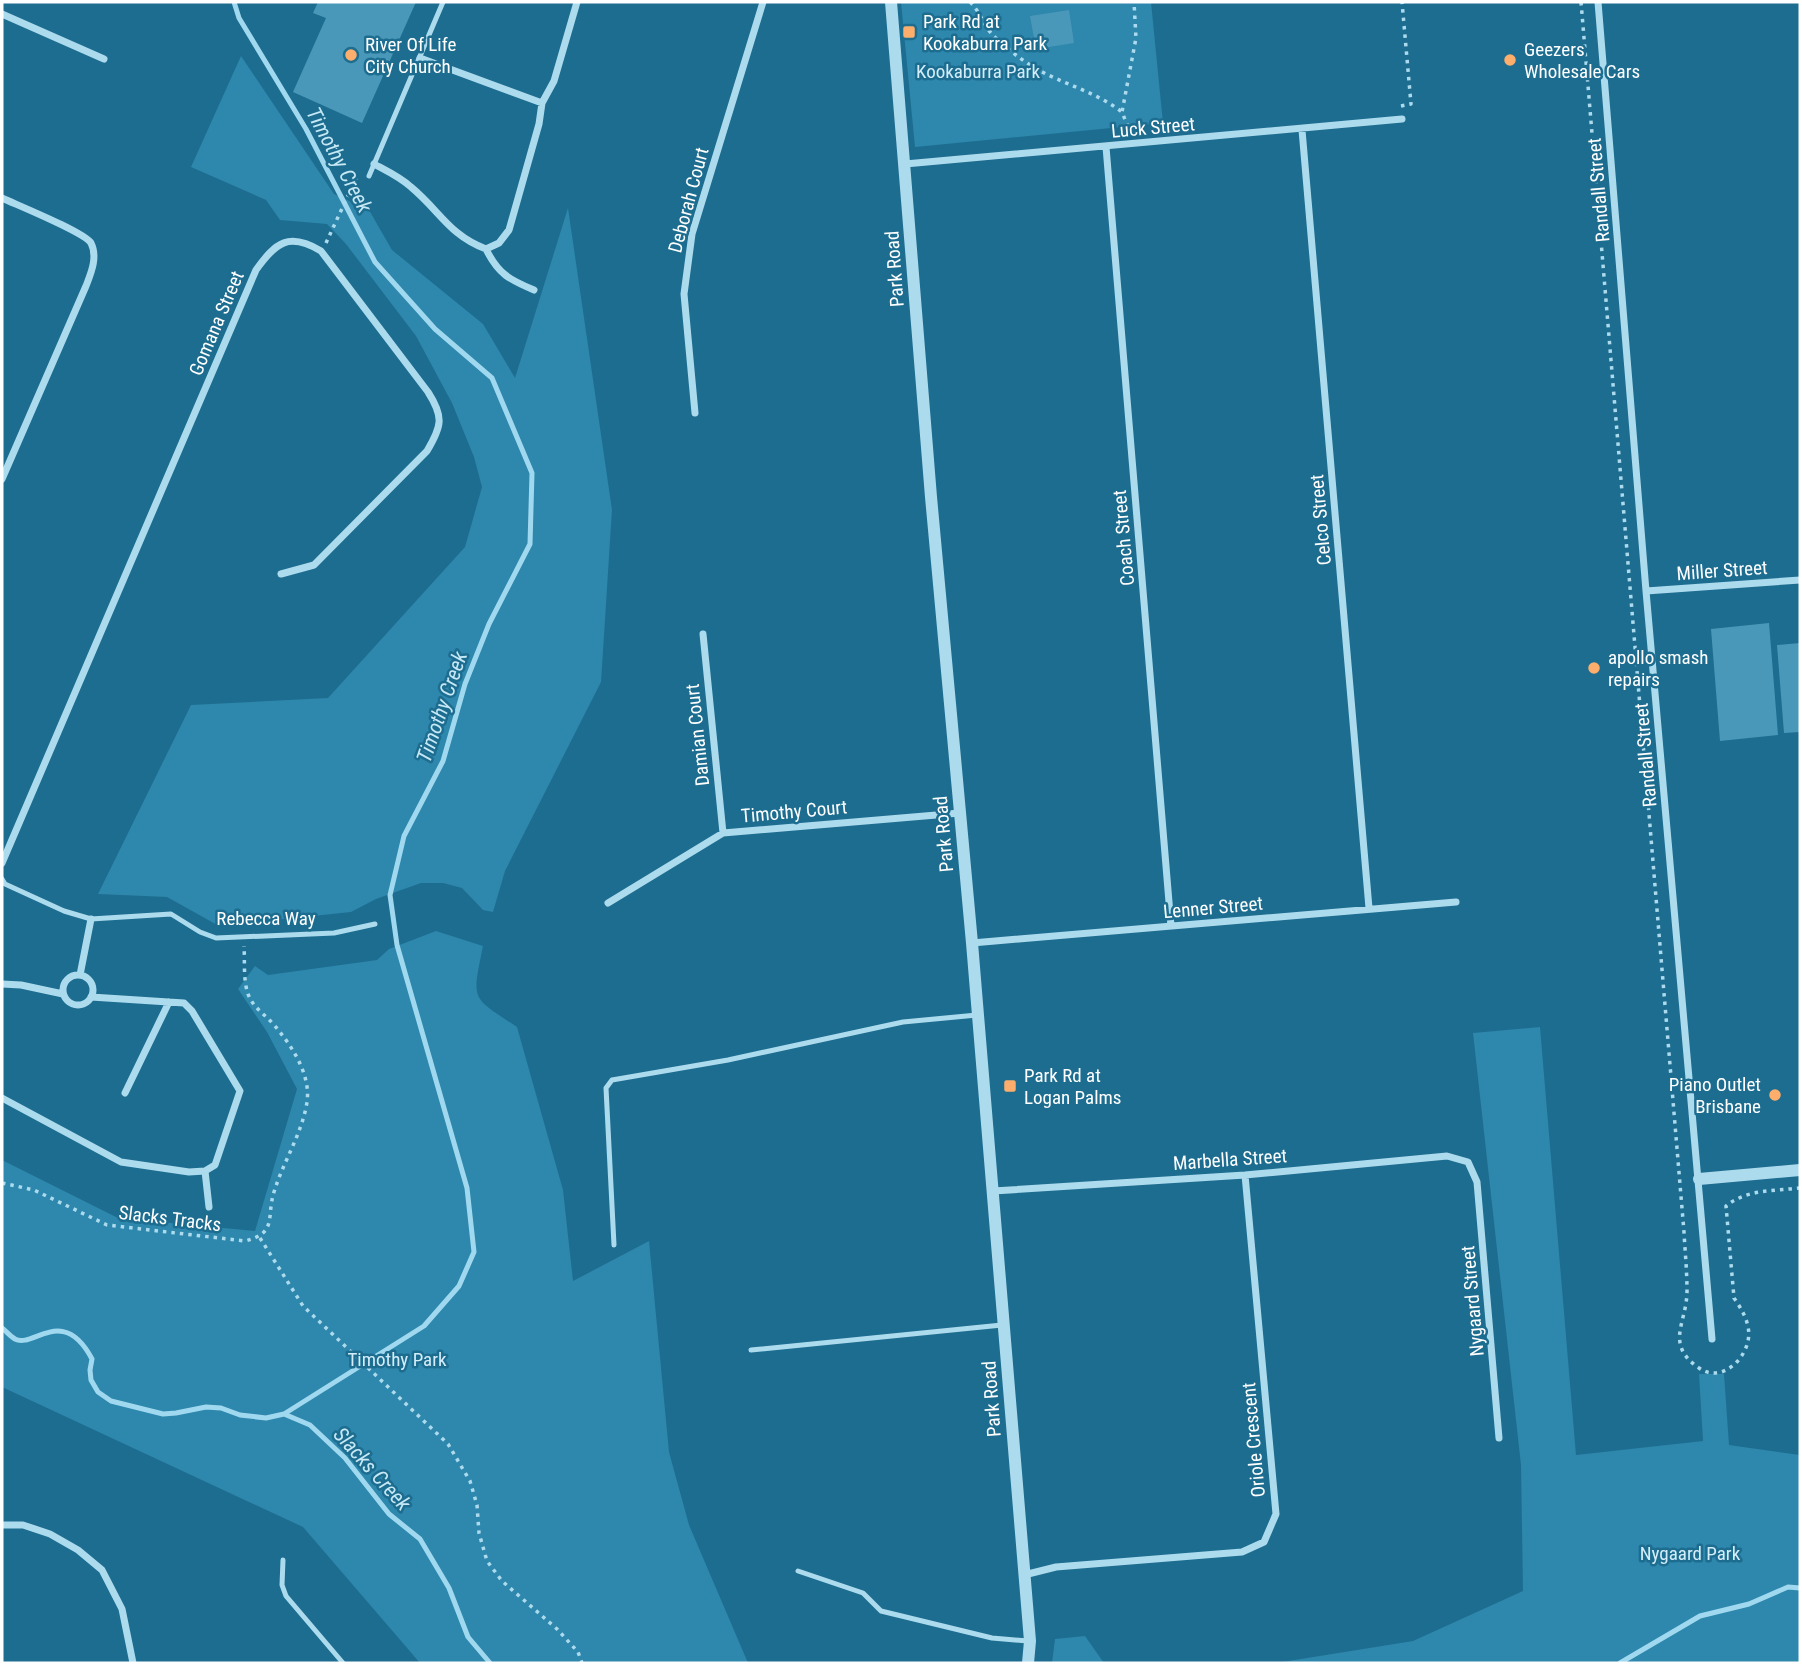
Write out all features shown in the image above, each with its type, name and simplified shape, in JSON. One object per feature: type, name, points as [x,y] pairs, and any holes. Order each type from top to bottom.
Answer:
[{"type":"street","points":[[486,249],[499,243],[509,230],[539,124],[542,103],[554,81],[577,2]]},
{"type":"street","name":"Deborah Court","points":[[695,413],[684,294],[686,262],[692,234],[764,2]]},
{"type":"street","name":"Park Road","points":[[891,2],[931,497],[1005,1325],[1030,1641],[1027,1663]]},
{"type":"street","name":"Randall Street","points":[[1598,2],[1646,592],[1712,1339]]},
{"type":"street","points":[[2,14],[104,59]]},
{"type":"street","points":[[420,58],[542,103]]},
{"type":"street","name":"Luck Street","points":[[905,164],[1402,119]]},
{"type":"street","name":"Celco Street","points":[[1302,130],[1369,908]]},
{"type":"street","name":"Coach Street","points":[[1106,147],[1171,926]]},
{"type":"street","points":[[374,164],[414,189],[454,232],[486,249],[492,262],[508,279],[534,290]]},
{"type":"street","points":[[2,198],[89,240],[93,251],[93,267],[2,479]]},
{"type":"street","name":"Gomana Street","points":[[2,863],[256,270],[269,252],[284,242],[304,241],[321,251],[428,392],[438,408],[439,432],[427,451],[314,565],[281,574]]},
{"type":"street","name":"Miller Street","points":[[1646,592],[1800,580]]},
{"type":"street","name":"Damian Court","points":[[703,634],[723,833]]},
{"type":"street","name":"Timothy Court","points":[[608,903],[723,833],[960,813]]},
{"type":"street","name":"Lenner Street","points":[[972,943],[1456,902]]},
{"type":"street","points":[[80,975],[91,919]]},
{"type":"street","points":[[2,984],[63,994],[73,1005],[83,1004],[91,997],[92,983],[80,975],[66,979],[63,994]]},
{"type":"street","points":[[2,1098],[121,1162],[189,1172],[205,1171],[215,1165],[240,1091],[192,1012],[184,1003],[91,997]]},
{"type":"street","points":[[125,1093],[169,1002]]},
{"type":"street","name":"Marbella Street","points":[[993,1191],[1245,1175],[1447,1156],[1468,1162]]},
{"type":"street","name":"Nygaard Street","points":[[1468,1162],[1476,1182],[1499,1438]]},
{"type":"street","points":[[1699,1179],[1800,1170]]},
{"type":"street","points":[[205,1171],[209,1208]]},
{"type":"street","name":"Oriole Crescent","points":[[1024,1575],[1056,1567],[1242,1552],[1264,1542],[1276,1514],[1245,1175]]},
{"type":"street","points":[[2,1525],[23,1525],[50,1534],[78,1550],[102,1570],[122,1609],[133,1663]]},
{"type":"lane","points":[[369,176],[443,2]]},
{"type":"lane","name":"Rebecca Way","points":[[2,879],[5,884],[64,911],[91,919],[170,914],[216,938],[334,933],[375,924]]},
{"type":"lane","points":[[614,1244],[607,1088],[612,1080],[728,1060],[903,1022],[977,1015]]},
{"type":"lane","points":[[751,1350],[1005,1325]]},
{"type":"lane","points":[[283,1560],[282,1585],[286,1596],[343,1663]]},
{"type":"lane","points":[[798,1571],[863,1592],[881,1611],[992,1638],[1030,1641]]},
{"type":"path","points":[[970,2],[979,10],[989,32],[1021,60],[1058,80],[1099,97],[1122,112]]},
{"type":"path","points":[[1128,127],[1122,112],[1136,38],[1134,2]]},
{"type":"path","points":[[1402,2],[1411,104],[1401,105],[1402,119]]},
{"type":"path","points":[[332,231],[356,178]]},
{"type":"path","points":[[244,937],[246,991],[256,1009],[274,1025],[295,1053],[306,1078],[307,1101],[294,1146],[273,1193],[270,1224],[260,1238],[303,1307],[448,1444],[471,1481],[477,1505],[479,1533],[487,1562],[502,1581],[557,1629],[578,1653],[583,1663]]},
{"type":"path","name":"Slacks Tracks","points":[[2,1182],[34,1191],[107,1225],[245,1241],[260,1238]]},
{"type":"green space","name":"Kookaburra Park","points":[[901,2],[1151,2],[1163,123],[915,147]]},
{"type":"green space","points":[[241,56],[334,194],[369,210],[392,250],[483,324],[515,378],[568,208],[612,510],[601,682],[505,871],[493,912],[483,910],[462,888],[443,883],[421,883],[376,899],[351,912],[219,926],[167,897],[98,894],[191,705],[328,698],[465,547],[482,487],[474,457],[452,403],[416,336],[346,244],[327,224],[280,220],[266,200],[191,167]]},
{"type":"green space","name":"Timothy Park","points":[[436,931],[483,946],[477,978],[478,996],[490,1009],[517,1027],[563,1190],[573,1281],[649,1241],[669,1452],[689,1525],[748,1663],[420,1663],[303,1527],[2,1387],[2,1160],[118,1218],[255,1231],[297,1089],[267,1032],[238,989],[255,966],[268,975],[377,960],[389,949]]},
{"type":"green space","name":"Nygaard Park","points":[[1540,1027],[1576,1455],[1703,1441],[1699,1374],[1724,1374],[1729,1445],[1800,1455],[1800,1663],[1276,1663],[1413,1641],[1523,1591],[1521,1465],[1473,1033]]},
{"type":"green space","points":[[1085,1636],[1104,1663],[1052,1663],[1055,1639]]},
{"type":"building","name":"River Of Life City Church","points":[[318,2],[416,2],[362,123],[293,92],[326,18],[313,13]]},
{"type":"building","points":[[1069,10],[1074,43],[1036,49],[1030,16]]},
{"type":"building","points":[[1769,623],[1778,735],[1720,741],[1711,629]]},
{"type":"building","points":[[1800,643],[1800,732],[1784,733],[1777,645]]},
{"type":"waterway","name":"Timothy Creek","points":[[234,2],[239,18],[306,129],[375,262],[435,329],[492,378],[532,473],[530,544],[489,624],[465,684],[443,761],[404,836],[390,895],[397,945],[467,1188],[474,1252],[459,1286],[424,1326],[284,1414]]},
{"type":"waterway","name":"Slacks Creek","points":[[2,1328],[15,1339],[22,1340],[49,1332],[70,1334],[81,1343],[92,1359],[91,1380],[98,1392],[111,1401],[163,1414],[206,1407],[266,1418],[284,1414],[310,1425],[345,1458],[389,1514],[420,1539],[449,1588],[468,1637],[490,1663]]},
{"type":"waterway","name":"Slacks Creek","points":[[1620,1663],[1700,1616],[1749,1604],[1788,1587],[1800,1588]]},
{"type":"place","name":"Park Rd at Kookaburra Park","points":[[909,32]]},
{"type":"place","name":"River Of Life City Church","points":[[351,55]]},
{"type":"place","name":"Geezers Wholesale Cars","points":[[1510,60]]},
{"type":"place","name":"apollo smash repairs","points":[[1594,668]]},
{"type":"place","name":"Park Rd at Logan Palms","points":[[1010,1086]]},
{"type":"place","name":"Piano Outlet Brisbane","points":[[1775,1095]]}]
